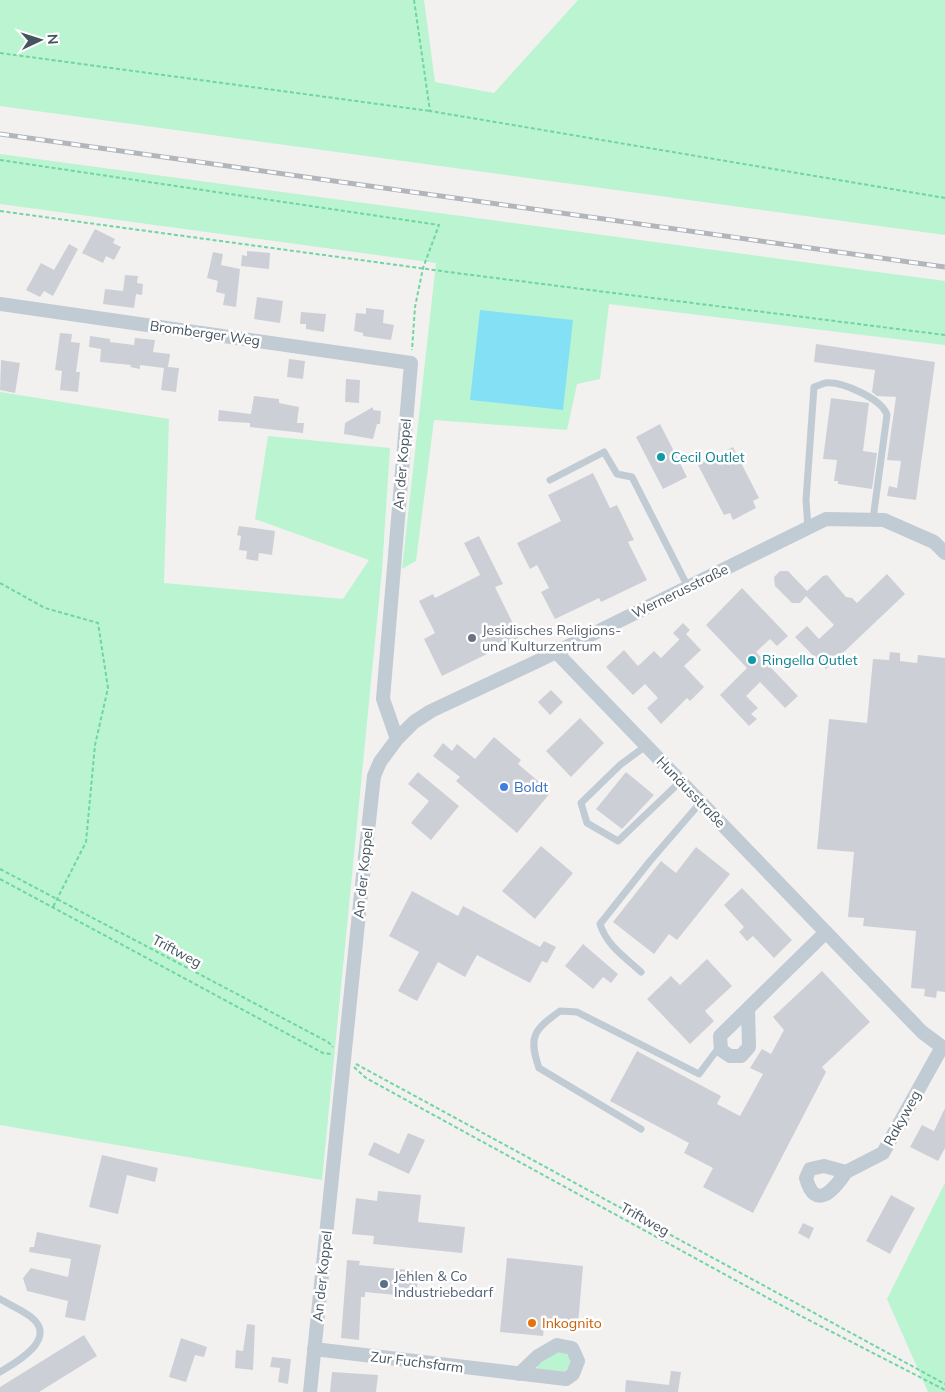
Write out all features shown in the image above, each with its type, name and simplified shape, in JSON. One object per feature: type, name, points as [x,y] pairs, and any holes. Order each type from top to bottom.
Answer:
[{"type":"street","name":"Bromberger Weg","points":[[0,304],[411,363]]},
{"type":"street","name":"An der Koppel","points":[[310,1392],[338,1125],[342,1056],[374,776],[380,762],[398,739],[383,699],[411,363]]},
{"type":"street","name":"Wernerusstraße","points":[[398,739],[414,722],[431,711],[556,652],[826,519],[884,520],[934,542],[945,553]]},
{"type":"street","name":"Hunäusstraße","points":[[556,652],[922,1032],[943,1048]]},
{"type":"street","points":[[748,1009],[749,1047],[741,1056],[730,1056],[721,1050],[720,1036],[826,932]]},
{"type":"street","name":"Rakyweg","points":[[846,1172],[883,1153],[943,1048]]},
{"type":"street","name":"Zur Fuchsfarm","points":[[314,1349],[519,1374]]},
{"type":"lane","points":[[808,528],[806,500],[814,387],[827,383],[854,389],[874,400],[885,409],[887,415],[872,520]]},
{"type":"lane","points":[[550,480],[604,452],[617,474],[632,477],[688,587]]},
{"type":"lane","points":[[647,745],[620,765],[581,803],[587,823],[618,841],[681,781]]},
{"type":"lane","points":[[641,972],[613,947],[603,933],[600,924],[650,861],[701,802]]},
{"type":"lane","points":[[641,1129],[539,1068],[532,1047],[539,1027],[560,1011],[577,1012],[698,1074],[720,1046]]},
{"type":"lane","points":[[0,1299],[31,1317],[38,1326],[39,1333],[35,1347],[28,1354],[0,1372]]},
{"type":"path","points":[[414,0],[430,111]]},
{"type":"path","points":[[0,53],[430,111],[945,198]]},
{"type":"path","points":[[0,160],[439,225],[423,268],[414,308],[411,363]]},
{"type":"path","points":[[0,211],[945,335]]},
{"type":"path","points":[[0,582],[45,608],[98,623],[108,688],[95,745],[86,842],[53,907]]},
{"type":"path","name":"Triftweg","points":[[0,869],[328,1042],[366,1078],[799,1315],[945,1390]]},
{"type":"path","name":"Triftweg","points":[[0,879],[324,1053],[342,1056],[945,1384]]},
{"type":"green space","points":[[0,0],[424,0],[435,82],[494,93],[578,0],[945,0],[945,235],[0,106]]},
{"type":"green space","points":[[0,154],[945,281],[945,345],[609,304],[600,379],[577,384],[567,430],[434,420],[416,561],[402,569],[436,263],[0,204]]},
{"type":"green space","points":[[0,392],[169,419],[164,583],[343,599],[369,560],[255,519],[268,436],[390,448],[382,570],[322,1180],[0,1125]]},
{"type":"green space","points":[[945,1183],[945,1392],[928,1392],[887,1299]]},
{"type":"green space","points":[[560,1350],[567,1355],[570,1361],[566,1370],[562,1373],[537,1369],[537,1365]]},
{"type":"water","points":[[480,310],[573,320],[563,410],[470,400]]},
{"type":"building","points":[[95,229],[115,239],[113,243],[121,247],[114,260],[106,256],[103,263],[82,253]]},
{"type":"building","points":[[69,244],[78,249],[53,296],[44,291],[40,297],[26,290],[41,263],[54,270]]},
{"type":"building","points":[[247,251],[270,253],[269,269],[241,266],[242,255],[247,256]]},
{"type":"building","points":[[213,252],[223,254],[221,265],[240,269],[236,307],[223,305],[225,294],[216,292],[218,281],[207,278]]},
{"type":"building","points":[[125,275],[138,276],[137,283],[143,284],[142,295],[136,294],[134,308],[103,304],[105,289],[123,291]]},
{"type":"building","points":[[257,297],[283,301],[280,323],[254,319]]},
{"type":"building","points":[[366,308],[384,310],[383,323],[394,325],[391,340],[363,336],[363,333],[354,331],[356,313],[366,314]]},
{"type":"building","points":[[301,312],[326,314],[324,332],[306,329],[306,324],[300,324]]},
{"type":"building","points":[[60,333],[72,334],[71,342],[80,343],[76,372],[80,372],[78,392],[60,390],[62,371],[55,370]]},
{"type":"building","points":[[90,336],[110,339],[110,342],[134,345],[135,338],[155,340],[153,352],[170,354],[168,367],[179,368],[176,392],[161,390],[164,368],[140,365],[140,369],[130,367],[131,365],[100,362],[101,349],[89,347]]},
{"type":"building","points":[[816,344],[935,362],[916,500],[887,496],[889,486],[897,488],[901,461],[887,460],[896,397],[877,396],[872,392],[875,370],[814,362]]},
{"type":"building","points":[[289,359],[305,361],[303,379],[287,377]]},
{"type":"building","points":[[1,360],[20,363],[15,393],[0,390]]},
{"type":"building","points":[[346,379],[360,380],[359,403],[345,402]]},
{"type":"building","points":[[254,396],[279,399],[279,403],[299,407],[297,423],[304,423],[303,433],[250,427],[250,423],[218,421],[219,410],[251,414]]},
{"type":"building","points":[[831,398],[869,403],[863,451],[877,453],[872,489],[838,484],[838,481],[834,481],[837,460],[823,459]]},
{"type":"building","points":[[373,407],[373,410],[381,411],[380,424],[377,424],[373,439],[344,434],[345,423]]},
{"type":"building","name":"Cecil Outlet","points":[[660,424],[687,477],[663,489],[636,437]]},
{"type":"building","points":[[733,447],[759,498],[753,501],[756,508],[733,520],[730,513],[724,515],[698,465]]},
{"type":"building","points":[[593,473],[610,508],[617,505],[634,540],[628,542],[647,580],[601,602],[599,598],[555,619],[541,592],[549,588],[537,565],[530,569],[517,543],[561,521],[548,495]]},
{"type":"building","points":[[239,526],[275,531],[272,555],[259,553],[258,561],[246,559],[247,551],[239,550],[241,536],[237,535]]},
{"type":"building","points":[[479,536],[503,584],[495,587],[520,638],[442,676],[424,639],[435,633],[419,601],[433,594],[435,598],[480,575],[464,543]]},
{"type":"building","points":[[780,571],[788,571],[807,591],[823,576],[827,575],[846,597],[852,598],[857,603],[887,574],[905,594],[826,669],[795,637],[807,626],[819,639],[834,625],[806,596],[800,603],[792,603],[775,586],[774,577]]},
{"type":"building","points":[[742,588],[788,636],[777,646],[770,639],[756,652],[798,696],[785,708],[760,682],[746,696],[758,708],[751,714],[757,719],[749,726],[720,695],[747,668],[706,625]]},
{"type":"building","points":[[683,623],[690,630],[686,634],[701,650],[684,666],[704,687],[690,701],[687,698],[661,724],[647,708],[658,698],[645,684],[633,695],[606,667],[624,650],[638,666],[654,651],[661,658],[679,640],[673,633]]},
{"type":"building","points":[[890,652],[900,653],[900,661],[917,663],[918,655],[945,658],[945,992],[937,991],[936,998],[924,996],[925,989],[911,988],[916,931],[863,926],[864,918],[848,917],[854,852],[817,849],[829,719],[867,723],[873,659],[889,660]]},
{"type":"building","points":[[551,690],[563,702],[550,715],[538,702]]},
{"type":"building","points":[[580,718],[604,743],[571,777],[546,751]]},
{"type":"building","name":"Boldt","points":[[494,737],[521,760],[518,764],[551,792],[517,833],[456,781],[460,777],[433,756],[443,743],[452,751],[457,744],[475,759]]},
{"type":"building","points":[[418,772],[459,806],[431,840],[411,823],[429,801],[408,784]]},
{"type":"building","points":[[626,772],[654,795],[622,829],[596,809]]},
{"type":"building","points":[[541,846],[573,873],[535,919],[502,891]]},
{"type":"building","points":[[696,847],[730,874],[677,940],[669,934],[654,954],[613,922],[661,861],[676,873]]},
{"type":"building","points":[[742,888],[792,940],[774,958],[753,936],[747,941],[739,932],[744,927],[724,905]]},
{"type":"building","points":[[412,891],[458,916],[463,906],[540,947],[544,941],[556,947],[547,963],[542,961],[530,983],[477,955],[465,977],[438,962],[417,1001],[398,991],[419,952],[389,936]]},
{"type":"building","points":[[583,944],[618,974],[611,983],[603,977],[593,989],[565,966]]},
{"type":"building","points":[[707,959],[732,986],[705,1011],[714,1021],[690,1044],[647,999],[671,976],[680,985]]},
{"type":"building","points":[[822,971],[870,1022],[822,1067],[826,1072],[753,1213],[703,1187],[713,1168],[684,1153],[689,1143],[610,1101],[637,1051],[721,1096],[717,1104],[740,1116],[763,1074],[750,1068],[762,1049],[771,1054],[784,1030],[773,1017]]},
{"type":"building","points":[[945,1108],[945,1148],[938,1161],[910,1147],[922,1125],[934,1131]]},
{"type":"building","points":[[408,1133],[425,1140],[409,1174],[368,1155],[374,1142],[399,1154]]},
{"type":"building","points":[[102,1155],[158,1168],[155,1182],[127,1175],[118,1214],[89,1207]]},
{"type":"building","points":[[378,1191],[421,1195],[418,1222],[465,1227],[462,1253],[373,1244],[374,1236],[352,1234],[356,1198],[377,1201]]},
{"type":"building","points":[[891,1195],[915,1208],[890,1254],[866,1241]]},
{"type":"building","points":[[803,1223],[814,1228],[809,1239],[798,1233]]},
{"type":"building","points":[[37,1232],[101,1245],[85,1321],[65,1317],[68,1301],[27,1291],[23,1278],[31,1268],[68,1277],[71,1259],[29,1252],[30,1247],[34,1247]]},
{"type":"building","points":[[507,1258],[583,1266],[578,1325],[545,1321],[543,1336],[500,1332]]},
{"type":"building","points":[[347,1260],[360,1261],[359,1265],[419,1271],[416,1297],[365,1292],[365,1297],[361,1297],[359,1340],[341,1338]]},
{"type":"building","points":[[247,1324],[255,1325],[253,1370],[235,1368],[236,1350],[243,1351]]},
{"type":"building","points":[[84,1335],[97,1356],[39,1392],[0,1392],[0,1387]]},
{"type":"building","points":[[181,1338],[207,1347],[204,1357],[195,1355],[186,1382],[169,1377]]},
{"type":"building","points":[[272,1357],[291,1359],[288,1384],[278,1382],[280,1368],[270,1367]]},
{"type":"building","points":[[671,1371],[681,1372],[678,1392],[625,1392],[626,1380],[669,1385]]},
{"type":"building","points":[[332,1372],[378,1375],[376,1392],[330,1392]]},
{"type":"railway","points":[[0,134],[945,267]]},
{"type":"place","name":"Cecil Outlet","points":[[661,457]]},
{"type":"place","name":"Jesidisches Religions- und Kulturzentrum","points":[[472,638]]},
{"type":"place","name":"Ringella Outlet","points":[[752,660]]},
{"type":"place","name":"Boldt","points":[[504,787]]},
{"type":"place","name":"Jehlen & Co Industriebedarf","points":[[384,1284]]},
{"type":"place","name":"Inkognito","points":[[532,1323]]}]
